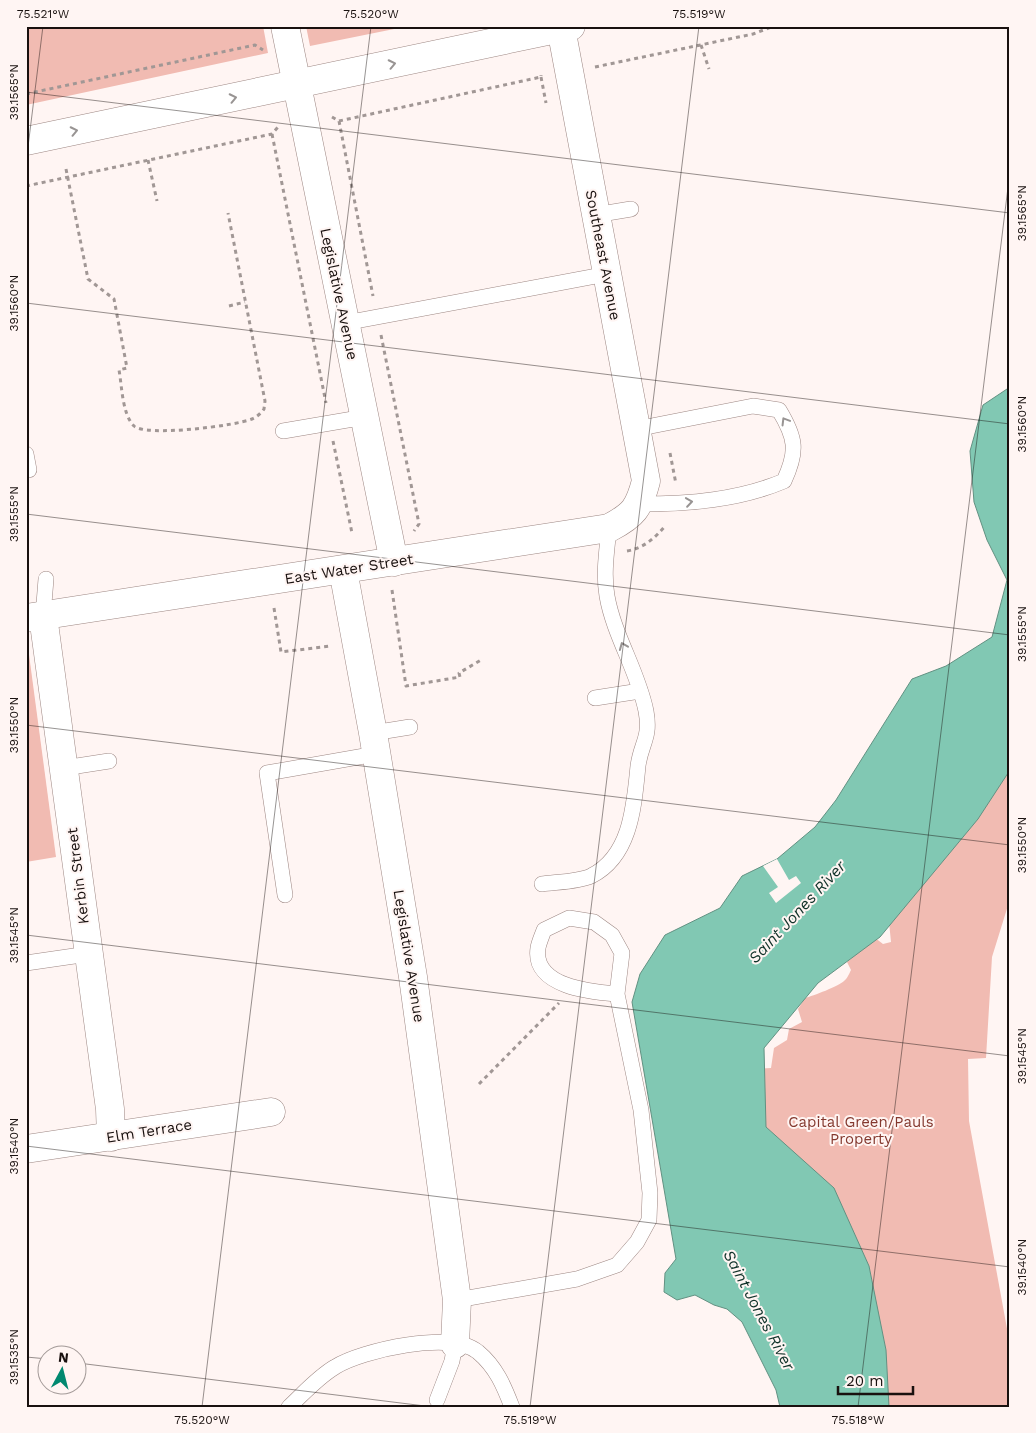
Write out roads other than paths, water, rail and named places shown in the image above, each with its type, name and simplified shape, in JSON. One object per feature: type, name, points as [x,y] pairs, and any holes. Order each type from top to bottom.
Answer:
[{"type":"street","name":"Legislative Avenue","points":[[285,26],[394,562]]},
{"type":"street","points":[[26,141],[566,27]]},
{"type":"street","name":"Southeast Avenue","points":[[566,27],[595,215],[636,429],[643,493]]},
{"type":"street","name":"East Water Street","points":[[35,617],[609,528],[626,519],[643,493]]},
{"type":"street","name":"Legislative Avenue","points":[[342,570],[374,743],[413,977],[457,1300],[455,1344]]},
{"type":"street","name":"Kerbin Street","points":[[35,617],[64,768],[110,1109],[112,1137]]},
{"type":"street","name":"Elm Terrace","points":[[26,1149],[271,1112]]},
{"type":"lane","points":[[595,215],[631,209]]},
{"type":"lane","points":[[345,323],[607,274]]},
{"type":"lane","points":[[636,429],[753,406],[779,410],[792,432],[793,462],[784,481],[757,492],[675,504],[643,493]]},
{"type":"lane","points":[[283,431],[365,417]]},
{"type":"lane","points":[[26,454],[29,470]]},
{"type":"lane","points":[[542,884],[590,877],[612,861],[626,835],[633,811],[639,761],[649,733],[640,691],[615,624],[607,596],[606,574],[609,528]]},
{"type":"lane","points":[[35,617],[46,579]]},
{"type":"lane","points":[[595,698],[640,691]]},
{"type":"lane","points":[[285,895],[267,773],[374,743],[410,727]]},
{"type":"lane","points":[[64,768],[109,761]]},
{"type":"lane","points":[[457,1300],[577,1279],[617,1265],[637,1242],[649,1220],[650,1193],[641,1110],[617,994],[622,953],[612,935],[594,922],[569,918],[544,930],[538,949],[540,966],[553,979],[573,988],[617,994]]},
{"type":"lane","points":[[26,964],[88,954]]},
{"type":"lane","points":[[289,1407],[336,1366],[374,1352],[444,1341],[477,1350],[497,1372],[512,1407]]},
{"type":"lane","points":[[437,1400],[452,1361],[455,1344]]},
{"type":"water","name":"Saint Jones River","points":[[1010,387],[1010,770],[978,819],[880,937],[818,983],[764,1048],[766,1127],[834,1188],[869,1266],[886,1350],[889,1407],[780,1407],[776,1390],[742,1322],[727,1309],[714,1305],[695,1295],[677,1300],[664,1292],[665,1273],[676,1259],[632,1002],[640,974],[665,935],[720,908],[742,876],[777,859],[815,827],[836,800],[912,679],[946,666],[992,637],[1007,580],[987,540],[974,502],[970,451],[983,405]]},
{"type":"park label","name":"Capital Green/Pauls Property","points":[[861,1130]]}]
